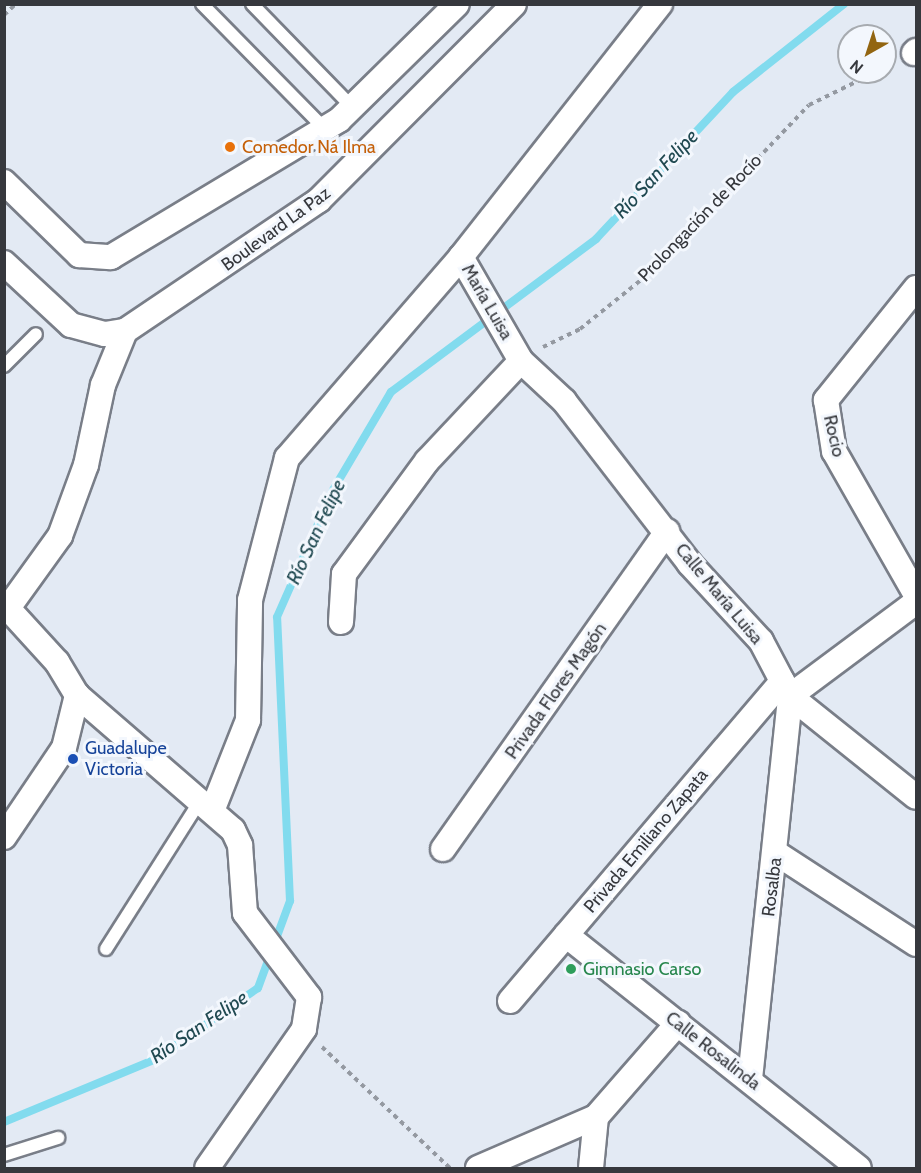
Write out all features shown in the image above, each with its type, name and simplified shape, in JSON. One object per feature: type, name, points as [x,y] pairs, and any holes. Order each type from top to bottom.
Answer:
[{"type":"street","points":[[4,182],[67,246],[100,260],[325,129],[353,108],[457,4]]},
{"type":"street","name":"Boulevard La Paz","points":[[125,332],[319,200],[514,4]]},
{"type":"street","points":[[206,806],[248,720],[247,616],[281,470],[304,435],[461,257],[660,4]]},
{"type":"street","name":"María Luisa","points":[[461,257],[517,354]]},
{"type":"street","points":[[4,263],[71,325],[105,334],[125,332],[103,385],[86,465],[60,536],[6,606],[57,662],[77,694],[206,806],[238,838],[243,906],[253,927],[295,975],[311,1005],[304,1029],[207,1168]]},
{"type":"street","name":"Rocio","points":[[916,288],[826,400],[834,451],[916,595]]},
{"type":"street","points":[[341,622],[345,574],[427,461],[517,354]]},
{"type":"street","name":"Calle María Luisa","points":[[517,354],[564,402],[760,641],[786,688],[916,797]]},
{"type":"street","name":"Privada Flores Magón","points":[[443,849],[668,531]]},
{"type":"street","name":"Privada Emiliano Zapata","points":[[510,1001],[786,688],[916,603]]},
{"type":"street","name":"Rosalba","points":[[750,1079],[776,853],[786,688]]},
{"type":"street","points":[[4,837],[64,748],[77,694]]},
{"type":"street","points":[[776,853],[916,944]]},
{"type":"street","name":"Calle Rosalinda","points":[[566,935],[750,1079],[859,1168]]},
{"type":"street","points":[[478,1168],[596,1117],[678,1023]]},
{"type":"street","points":[[591,1168],[596,1117]]},
{"type":"lane","points":[[202,4],[325,129]]},
{"type":"lane","points":[[252,4],[353,108]]},
{"type":"lane","points":[[4,366],[36,334]]},
{"type":"lane","points":[[106,949],[206,806]]},
{"type":"lane","points":[[4,1155],[58,1138]]},
{"type":"path","points":[[4,15],[16,4]]},
{"type":"path","name":"Prolongación de Rocío","points":[[517,354],[580,330],[646,276],[809,105],[852,84]]},
{"type":"path","points":[[304,1029],[450,1168]]},
{"type":"waterway","name":"Río San Felipe","points":[[4,1122],[154,1060],[258,988],[290,901],[277,617],[333,490],[391,392],[596,239],[733,92],[844,4]]},
{"type":"place","name":"Comedor Ná Ilma","points":[[230,147]]},
{"type":"place","name":"Guadalupe Victoria","points":[[73,759]]},
{"type":"place","name":"Gimnasio Carso","points":[[571,969]]}]
